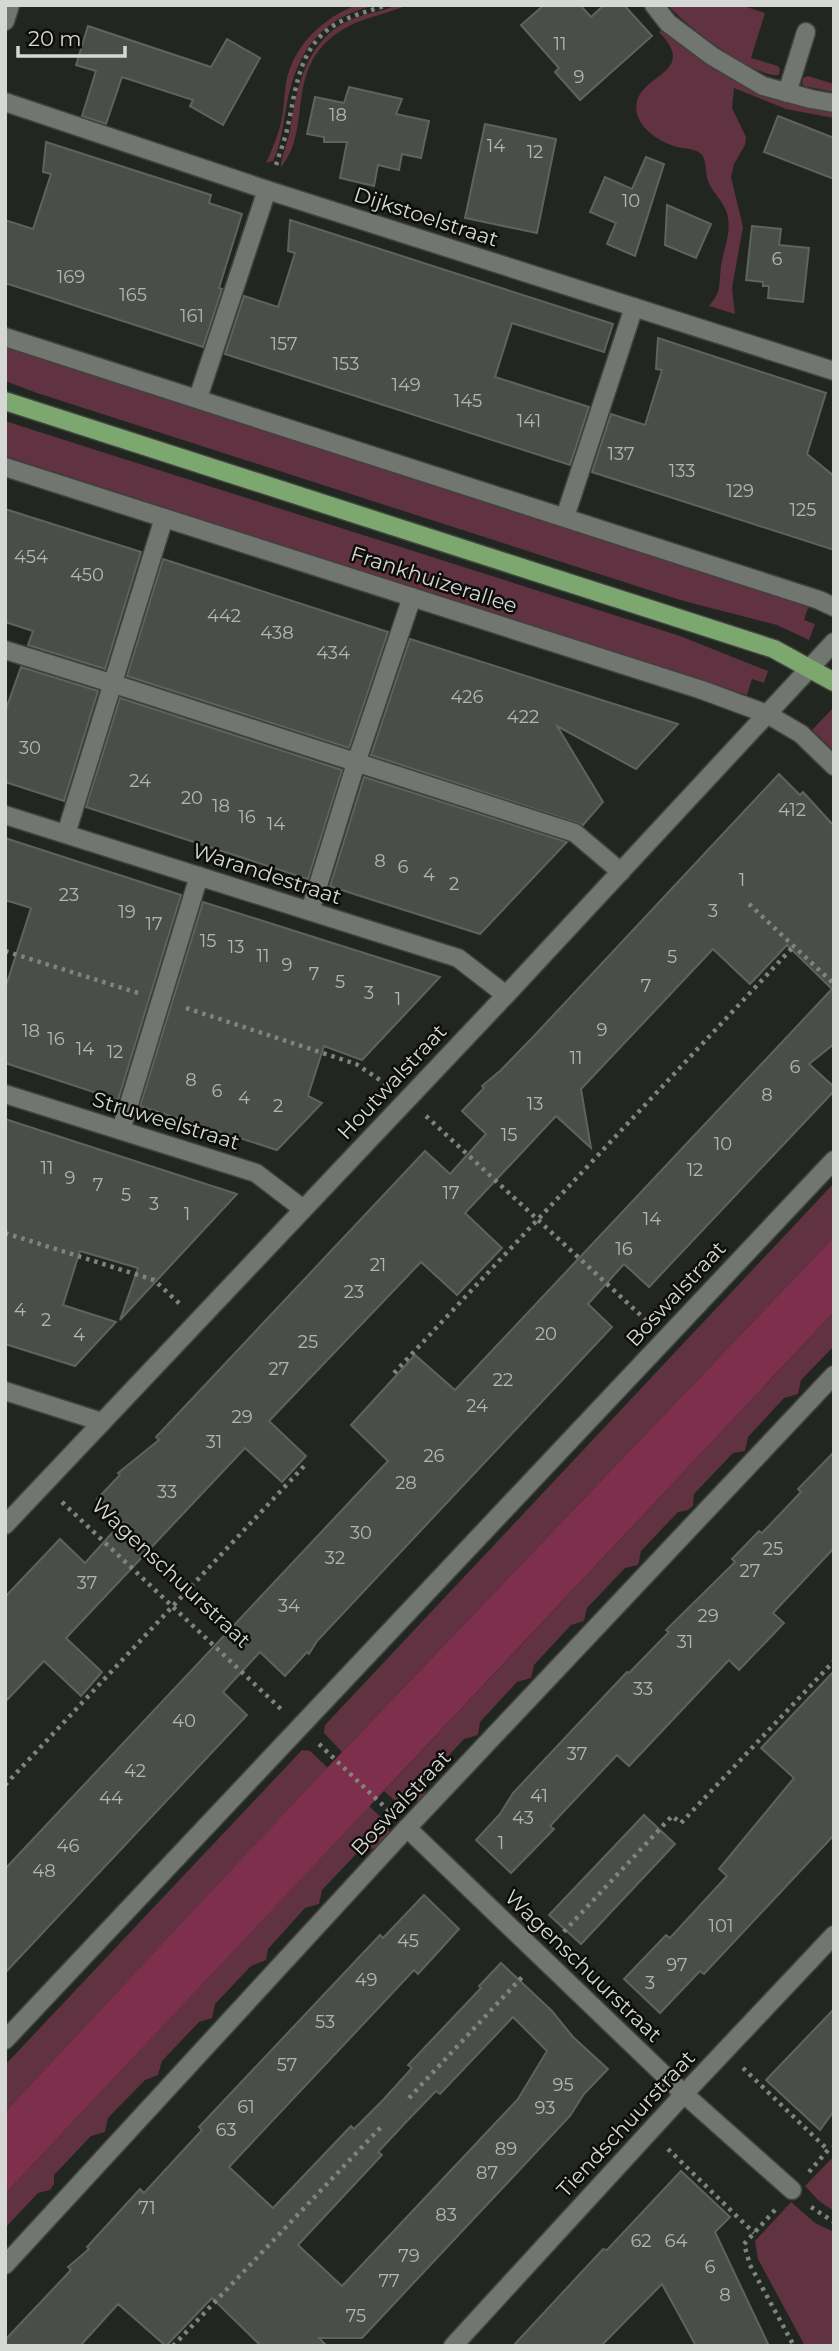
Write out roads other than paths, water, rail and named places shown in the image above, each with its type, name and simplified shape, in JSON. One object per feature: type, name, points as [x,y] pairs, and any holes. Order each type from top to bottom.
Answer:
[{"type":"main road","name":"Frankhuizerallee","points":[[5,401],[724,632],[774,649],[834,682]]},
{"type":"street","points":[[5,21],[10,5]]},
{"type":"street","points":[[654,5],[668,23],[712,56],[763,86],[834,103]]},
{"type":"street","points":[[787,93],[806,32]]},
{"type":"street","name":"Dijkstoelstraat","points":[[5,102],[267,190],[834,371]]},
{"type":"street","points":[[198,398],[267,190]]},
{"type":"street","points":[[565,517],[634,307]]},
{"type":"street","points":[[5,337],[565,517],[834,607]]},
{"type":"street","name":"Frankhuizerallee","points":[[5,467],[767,713],[801,734],[834,766]]},
{"type":"street","points":[[66,834],[164,518]]},
{"type":"street","points":[[310,911],[412,597]]},
{"type":"street","name":"Houtwalstraat","points":[[5,1525],[506,995],[834,642]]},
{"type":"street","points":[[5,650],[575,833],[621,872]]},
{"type":"street","name":"Warandestraat","points":[[7,820],[66,834],[458,958],[506,995]]},
{"type":"street","points":[[121,1130],[200,876]]},
{"type":"street","name":"Struweelstraat","points":[[5,1094],[256,1173],[303,1209]]},
{"type":"street","name":"Boswalstraat","points":[[5,2040],[834,1160]]},
{"type":"street","name":"Boswalstraat","points":[[5,2265],[407,1828],[834,1376]]},
{"type":"street","points":[[5,1391],[102,1422]]},
{"type":"street","name":"Wagenschuurstraat","points":[[407,1828],[684,2094],[792,2190]]},
{"type":"street","name":"Tiendschuurstraat","points":[[453,2346],[834,1935]]}]
